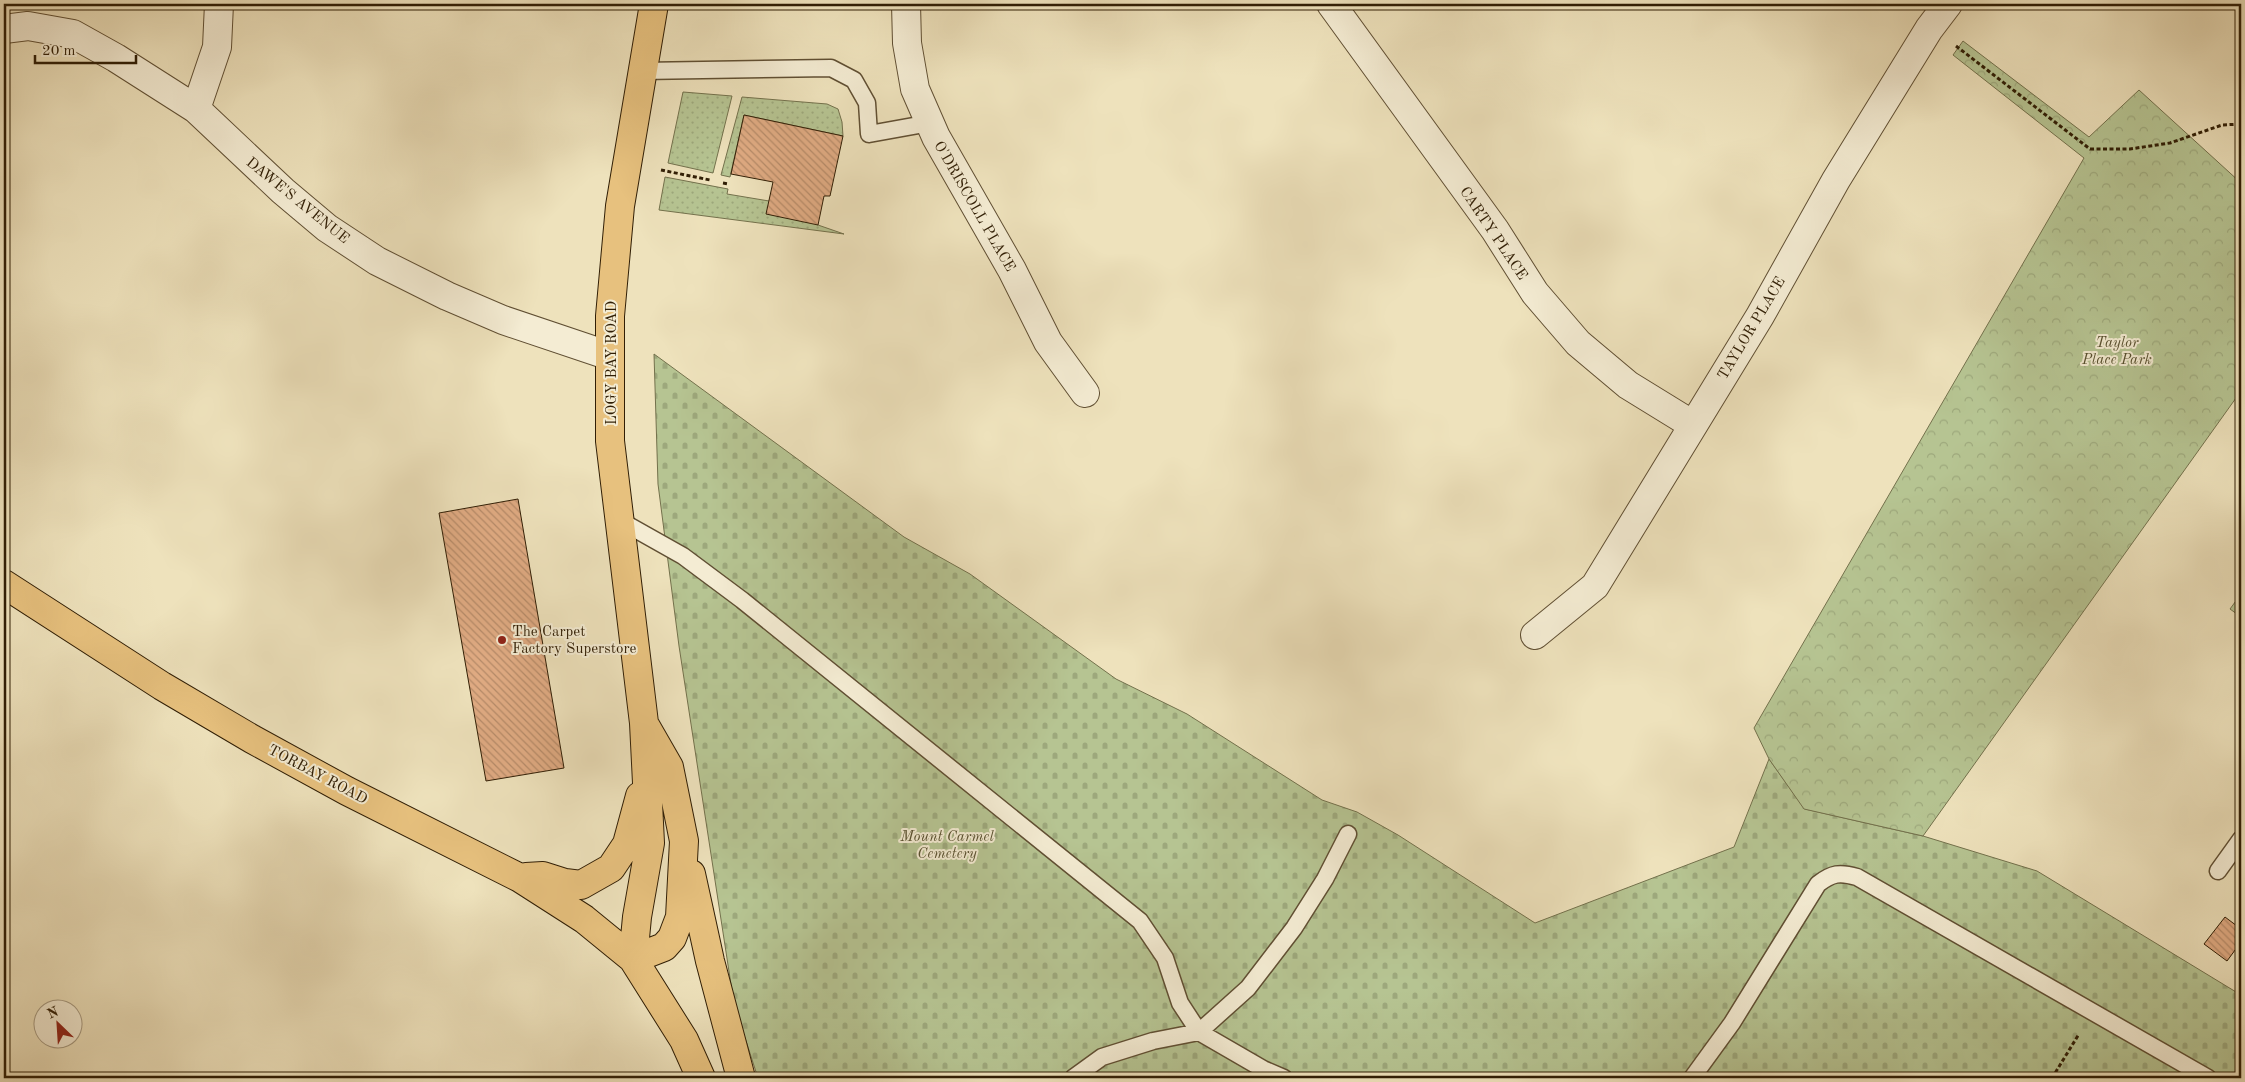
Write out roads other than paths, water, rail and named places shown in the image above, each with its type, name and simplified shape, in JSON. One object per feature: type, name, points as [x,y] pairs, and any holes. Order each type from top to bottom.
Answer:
[{"type":"main road","name":"LOGY BAY ROAD","points":[[644,723],[669,767],[684,841],[680,917],[672,938],[664,947],[632,959],[650,843],[644,723],[610,441],[610,356],[612,279],[620,206],[654,4]]},
{"type":"main road","name":"TORBAY ROAD","points":[[4,584],[162,686],[252,738],[347,791],[520,878],[584,919],[632,959],[650,984],[684,1040],[701,1078]]},
{"type":"main road","points":[[520,878],[543,876],[565,883],[581,885],[611,868],[627,844],[637,800],[646,784]]},
{"type":"main road","points":[[684,841],[710,961],[741,1078]]},
{"type":"street","points":[[196,109],[217,47],[219,4]]},
{"type":"street","name":"O'DRISCOLL PLACE","points":[[906,4],[907,43],[915,89],[930,123],[959,180],[1016,278],[1048,342],[1085,393]]},
{"type":"street","name":"CARTY PLACE","points":[[1332,4],[1494,230],[1535,293],[1578,343],[1613,373],[1628,385],[1693,425]]},
{"type":"street","name":"TAYLOR PLACE","points":[[1535,635],[1595,586],[1760,316],[1836,180],[1929,29],[1948,4]]},
{"type":"street","name":"DAWE'S AVENUE","points":[[4,29],[28,26],[73,34],[116,58],[196,109],[290,198],[326,228],[377,261],[448,296],[495,316],[610,356]]},
{"type":"lane","points":[[642,71],[831,68],[854,80],[867,103],[869,134],[930,123]]},
{"type":"lane","points":[[619,520],[683,556],[742,600],[1140,921],[1165,958],[1180,1003],[1199,1032],[1263,1069],[1284,1078]]},
{"type":"lane","points":[[1073,1078],[1102,1057],[1153,1041],[1199,1032],[1248,988],[1294,928],[1325,879],[1348,834]]},
{"type":"lane","points":[[2218,871],[2241,839]]},
{"type":"lane","points":[[1692,1078],[1732,1023],[1818,884],[1830,874],[1844,873],[1857,877],[2208,1078]]},
{"type":"place","name":"The Carpet Factory Superstore","points":[[502,640]]},
{"type":"park label","name":"Taylor Place Park","points":[[2117,350]]},
{"type":"park label","name":"Mount Carmel Cemetery","points":[[947,844]]}]
